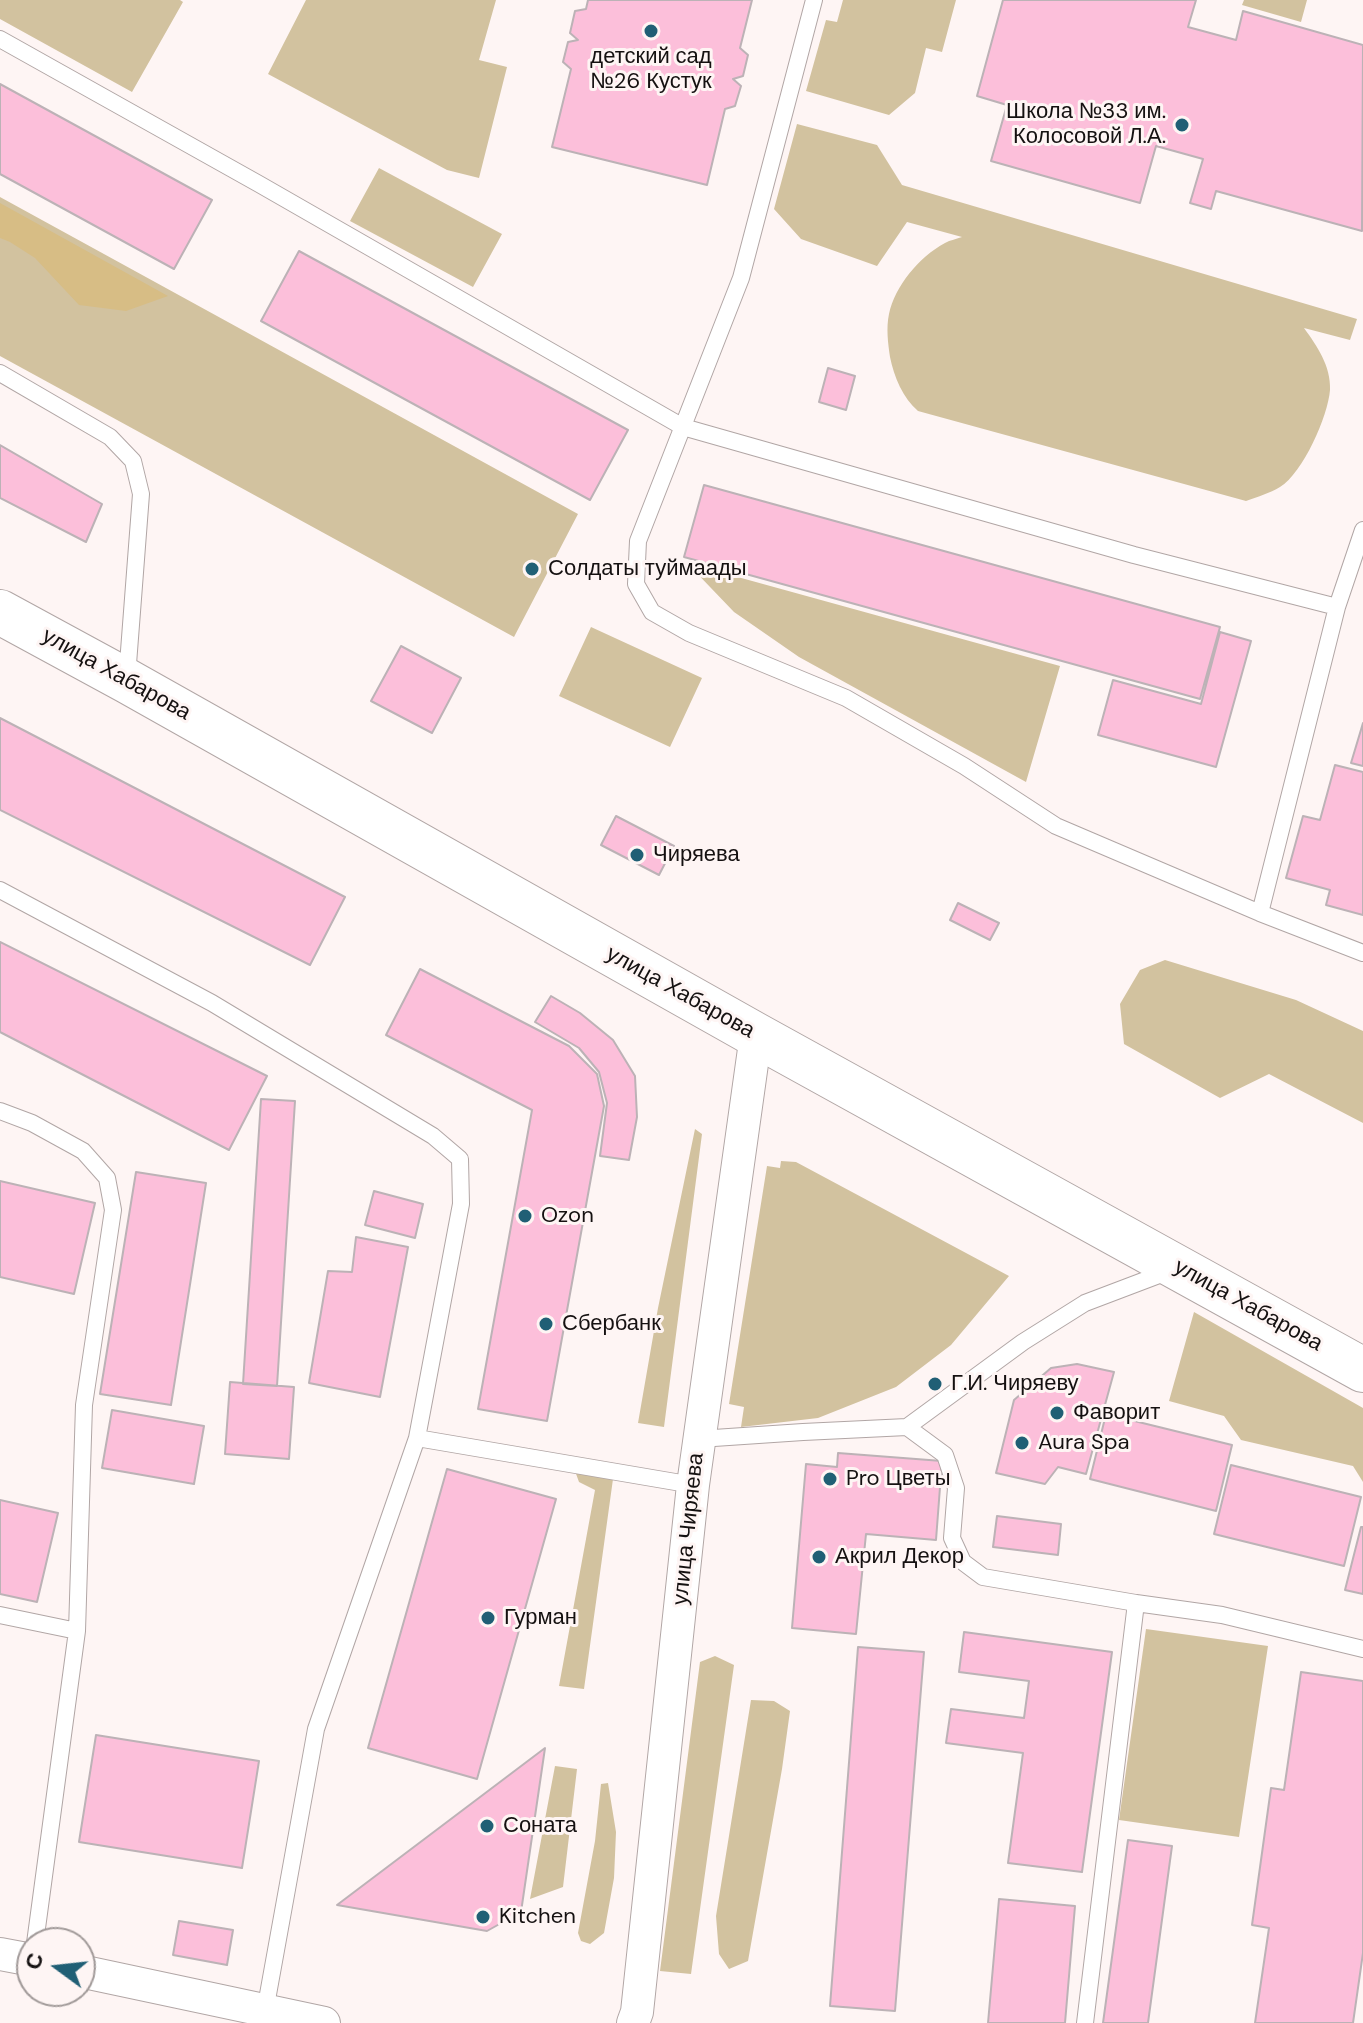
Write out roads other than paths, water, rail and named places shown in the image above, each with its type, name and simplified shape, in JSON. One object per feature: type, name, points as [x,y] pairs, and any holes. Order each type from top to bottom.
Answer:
[{"type":"main road","name":"улица Хабарова","points":[[0,612],[1363,1370]]},
{"type":"street","name":"улица Чиряева","points":[[633,2023],[637,2012],[693,1485],[756,1035]]},
{"type":"street","points":[[96,1974],[324,2023]]},
{"type":"lane","points":[[814,0],[741,278],[638,541],[636,584],[652,612],[689,633],[846,698],[964,766],[1056,826],[1260,913],[1363,953]]},
{"type":"lane","points":[[0,39],[683,427],[1134,555],[1337,607]]},
{"type":"lane","points":[[0,373],[110,437],[133,461],[141,494],[127,681]]},
{"type":"lane","points":[[1260,913],[1337,607],[1363,530]]},
{"type":"lane","points":[[0,890],[212,1003],[433,1136],[460,1159],[461,1204],[417,1438],[316,1729],[265,2011]]},
{"type":"lane","points":[[0,1111],[32,1123],[83,1151],[107,1178],[113,1210],[84,1405],[77,1631],[37,1927]]},
{"type":"lane","points":[[699,1439],[907,1427],[1023,1342],[1085,1303],[1179,1268]]},
{"type":"lane","points":[[907,1427],[945,1455],[956,1488],[952,1538],[963,1562],[983,1577],[1222,1615],[1363,1649]]},
{"type":"lane","points":[[417,1438],[693,1485]]},
{"type":"lane","points":[[1085,2023],[1136,1603]]},
{"type":"lane","points":[[0,1615],[77,1631]]},
{"type":"place","name":"детский сад №26 Кустук","points":[[651,31]]},
{"type":"place","name":"Школа №33 им. Колосовой Л.А.","points":[[1182,125]]},
{"type":"place","name":"Солдаты туймаады","points":[[532,569]]},
{"type":"place","name":"Чиряева","points":[[637,855]]},
{"type":"place","name":"Ozon","points":[[525,1216]]},
{"type":"place","name":"Сбербанк","points":[[546,1324]]},
{"type":"place","name":"Г.И. Чиряеву","points":[[935,1384]]},
{"type":"place","name":"Фаворит","points":[[1057,1413]]},
{"type":"place","name":"Aura Spa","points":[[1022,1443]]},
{"type":"place","name":"Pro Цветы","points":[[830,1479]]},
{"type":"place","name":"Акрил Декор","points":[[819,1557]]},
{"type":"place","name":"Гурман","points":[[488,1618]]},
{"type":"place","name":"Соната","points":[[487,1826]]},
{"type":"place","name":"Kitchen","points":[[483,1917]]}]
